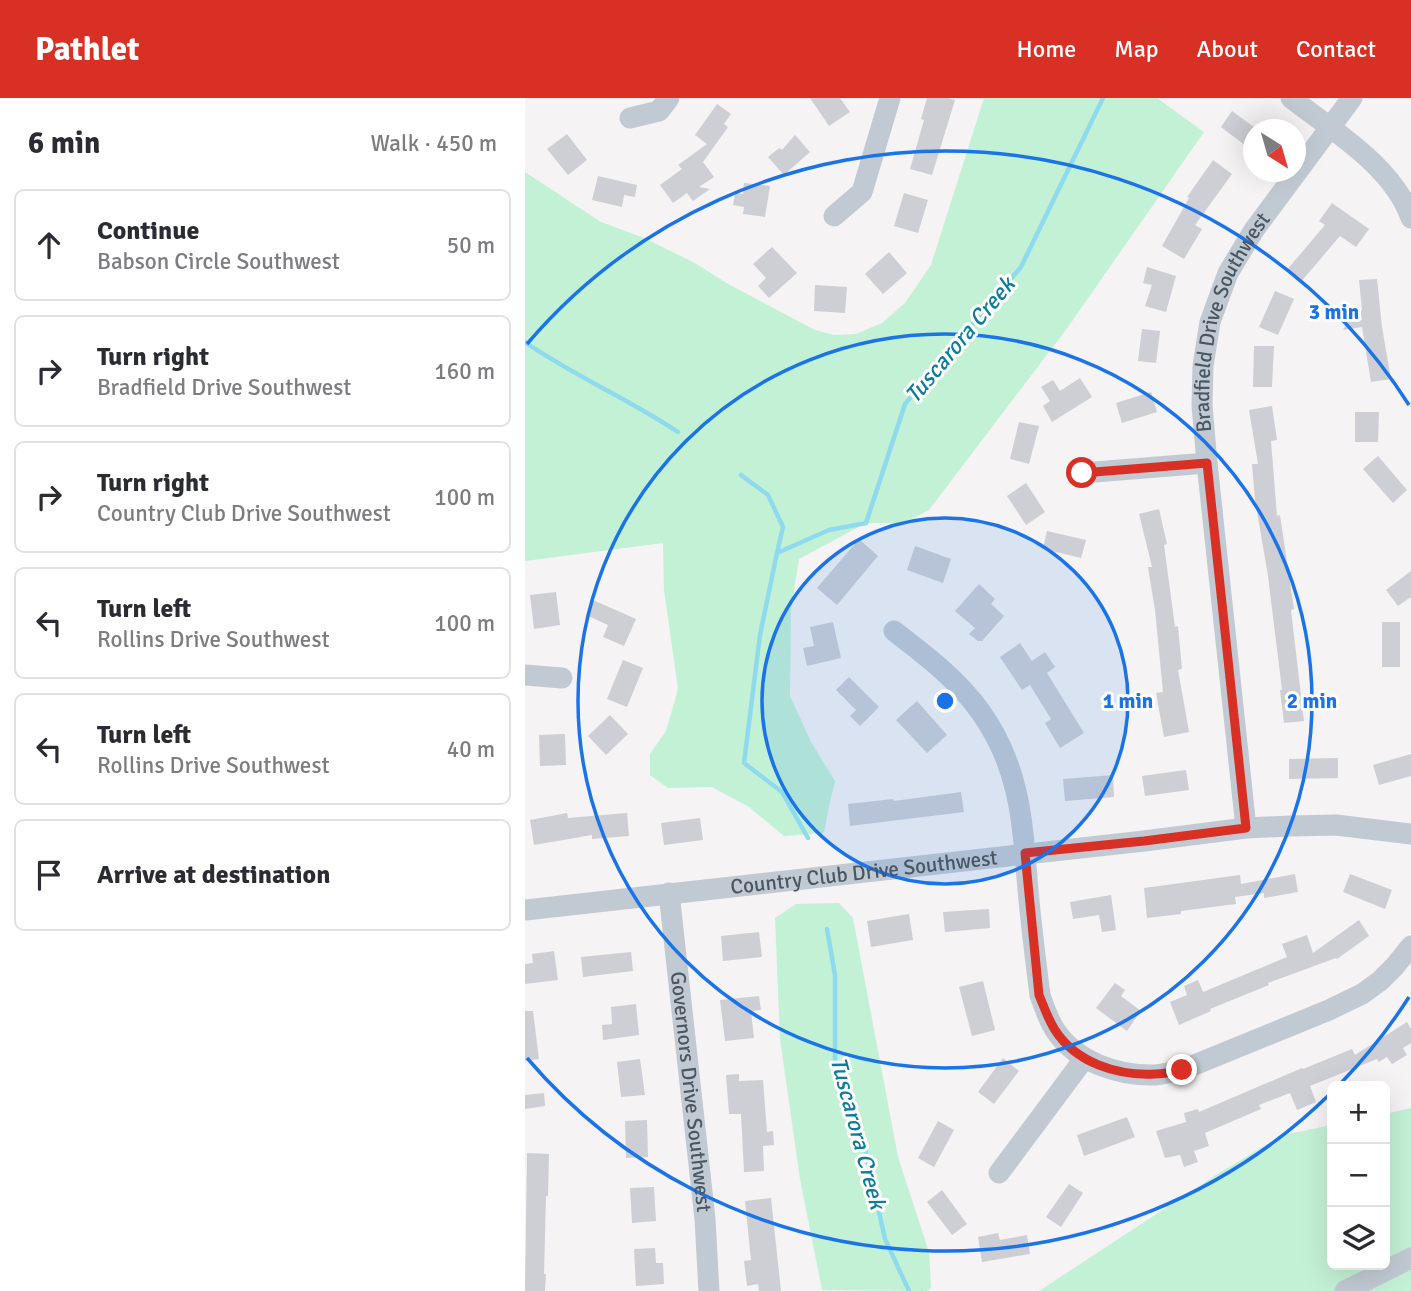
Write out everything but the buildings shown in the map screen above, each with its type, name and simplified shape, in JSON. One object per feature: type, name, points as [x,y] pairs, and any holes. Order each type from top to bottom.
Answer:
[{"type":"street","points":[[630,118],[659,111],[669,98]]},
{"type":"street","points":[[834,216],[862,192],[890,98]]},
{"type":"street","points":[[1291,98],[1377,165],[1398,192],[1411,218]]},
{"type":"street","name":"Bradfield Drive Southwest","points":[[1246,828],[1207,463],[1202,405],[1203,366],[1210,322],[1228,273],[1254,230],[1352,98]]},
{"type":"street","points":[[1082,473],[1207,463]]},
{"type":"street","points":[[894,631],[941,667],[980,711],[1012,773],[1020,810],[1039,995],[1055,1031],[1084,1059],[1112,1070],[1137,1074],[1182,1070],[1245,1046],[1362,994],[1380,981],[1411,946]]},
{"type":"street","points":[[525,676],[562,678]]},
{"type":"street","name":"Country Club Drive Southwest","points":[[525,910],[1246,828],[1336,825],[1411,834]]},
{"type":"street","name":"Governors Drive Southwest","points":[[669,893],[705,1219],[709,1291]]},
{"type":"street","points":[[999,1173],[1084,1059]]},
{"type":"street","points":[[1345,1291],[1411,1258]]},
{"type":"green space","points":[[984,98],[1157,98],[1204,132],[1068,327],[929,510],[904,523],[866,523],[799,559],[791,610],[790,696],[811,742],[835,781],[824,833],[784,836],[749,807],[712,787],[668,788],[650,775],[650,754],[666,731],[678,689],[664,590],[663,543],[525,561],[525,172],[601,222],[644,238],[693,262],[815,330],[834,335],[856,334],[882,323],[905,303],[931,265]]},
{"type":"green space","points":[[839,903],[853,918],[898,1157],[929,1252],[931,1288],[927,1291],[822,1290],[800,1179],[780,1039],[775,918],[796,904]]},
{"type":"green space","points":[[1411,1108],[1411,1291],[1039,1291],[1219,1173],[1283,1135],[1327,1126],[1327,1270],[1390,1270],[1390,1113]]},
{"type":"waterway","name":"Tuscarora Creek","points":[[808,838],[782,792],[744,763],[760,635],[777,553],[829,530],[866,523],[905,404],[1021,267],[1103,98]]},
{"type":"waterway","points":[[525,342],[678,432]]},
{"type":"waterway","points":[[741,475],[768,495],[783,527],[777,553]]},
{"type":"waterway","name":"Tuscarora Creek","points":[[827,929],[835,975],[835,1060],[863,1139],[885,1239],[909,1291]]},
{"type":"route","points":[[1082,473],[1207,463],[1246,828],[1025,853],[1039,995],[1055,1031],[1084,1059],[1112,1070],[1137,1074],[1182,1070]]}]
